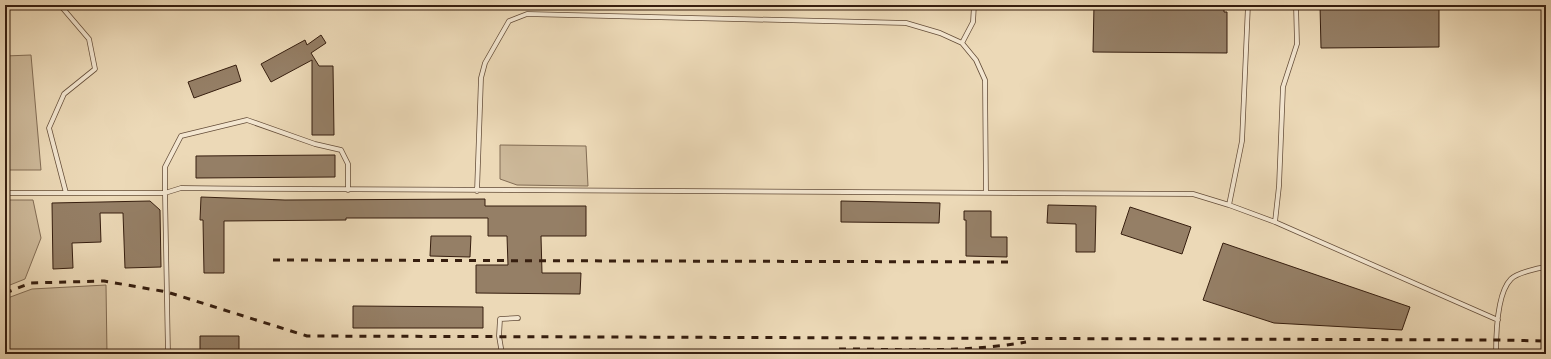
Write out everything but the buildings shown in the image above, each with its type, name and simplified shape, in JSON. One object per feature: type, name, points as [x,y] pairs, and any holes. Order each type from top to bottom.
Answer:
[{"type":"lane","points":[[60,5],[90,39],[95,69],[64,94],[49,128],[66,193]]},
{"type":"lane","points":[[962,43],[973,22],[974,5]]},
{"type":"lane","points":[[1229,205],[1242,141],[1248,5]]},
{"type":"lane","points":[[1275,222],[1279,186],[1283,87],[1297,44],[1296,5]]},
{"type":"lane","points":[[477,191],[482,73],[485,63],[509,21],[527,14],[906,24],[940,33],[962,43],[976,60],[984,80],[986,193]]},
{"type":"lane","points":[[168,354],[165,167],[181,136],[247,120],[315,144],[341,150],[348,164],[348,190]]},
{"type":"lane","points":[[5,193],[165,193],[181,188],[477,191],[1193,194],[1229,205],[1275,222],[1498,320]]},
{"type":"lane","points":[[1496,354],[1501,297],[1511,279],[1535,268],[1546,267]]},
{"type":"lane","points":[[502,354],[499,336],[500,318],[518,318]]},
{"type":"shaded area","points":[[31,55],[41,170],[5,170],[5,56]]},
{"type":"shaded area","points":[[500,145],[586,146],[588,186],[517,185],[500,179]]},
{"type":"shaded area","points":[[5,200],[33,200],[41,238],[25,279],[5,287]]},
{"type":"shaded area","points":[[106,285],[107,354],[5,354],[5,299],[32,289]]},
{"type":"railway","points":[[273,260],[1015,262]]},
{"type":"railway","points":[[5,293],[31,283],[104,281],[167,292],[307,336],[1546,341]]},
{"type":"railway","points":[[839,349],[956,349],[979,348],[1026,342]]}]
